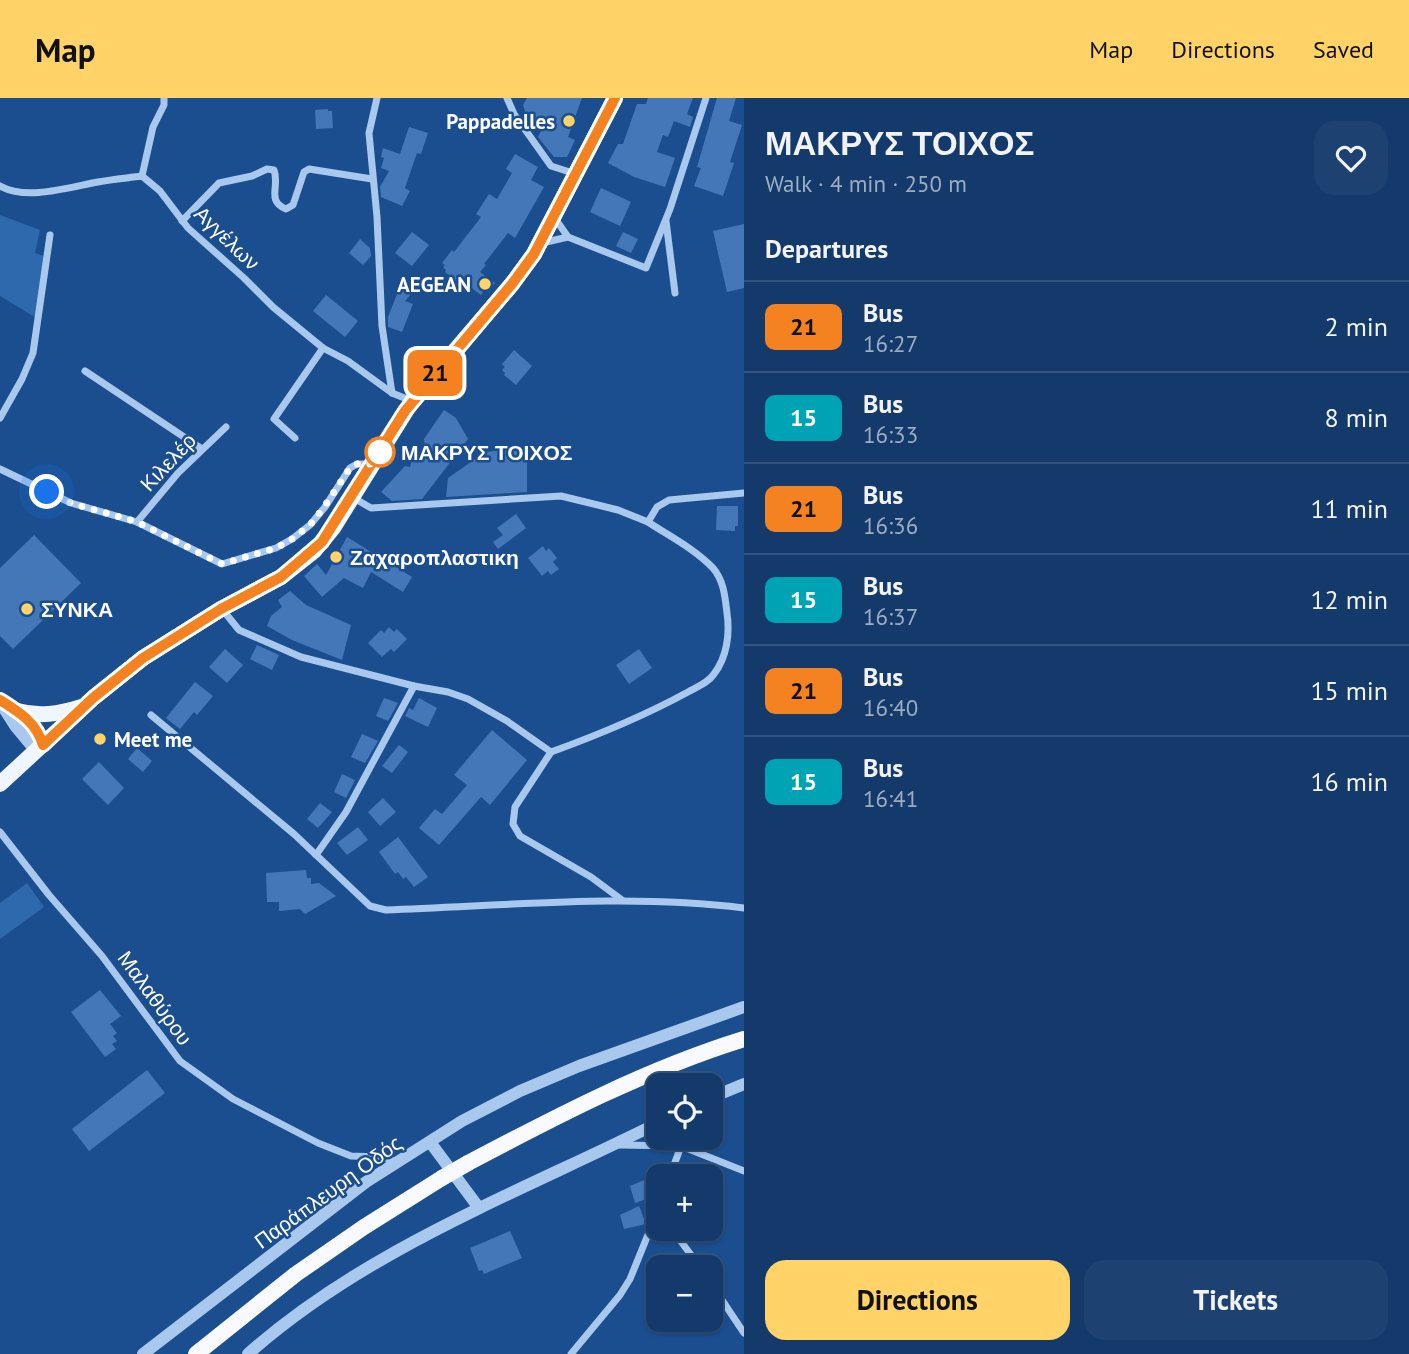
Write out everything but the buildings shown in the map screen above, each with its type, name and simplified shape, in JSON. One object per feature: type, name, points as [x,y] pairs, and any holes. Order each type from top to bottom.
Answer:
[{"type":"highway","points":[[196,1354],[296,1274],[363,1227],[468,1163],[554,1118],[650,1073],[744,1039]]},
{"type":"main road","points":[[0,784],[83,706],[143,658],[221,609],[281,577],[314,551],[333,528],[412,401],[512,284],[541,243],[615,98]]},
{"type":"main road","points":[[13,714],[45,715],[83,706]]},
{"type":"street","points":[[0,186],[7,190],[51,193],[142,176],[153,127],[164,105],[164,98]]},
{"type":"street","points":[[377,98],[369,133],[377,217],[382,327],[392,393]]},
{"type":"street","points":[[507,98],[514,114],[551,166],[576,174]]},
{"type":"street","points":[[554,217],[568,237],[646,268],[666,218],[706,98]]},
{"type":"street","points":[[182,220],[219,183],[252,176],[268,169],[274,170],[277,175],[273,198],[286,209],[293,205],[304,172],[309,169],[372,179]]},
{"type":"street","name":"Αγγέλων","points":[[142,176],[160,191],[182,220],[273,307],[323,348],[348,361],[392,393],[412,401]]},
{"type":"street","points":[[666,218],[675,293]]},
{"type":"street","points":[[0,418],[33,353],[50,236]]},
{"type":"street","points":[[541,243],[568,237]]},
{"type":"street","points":[[295,438],[274,419],[323,348]]},
{"type":"street","points":[[85,371],[202,449]]},
{"type":"street","name":"Κιλελέρ","points":[[137,522],[178,473],[226,428]]},
{"type":"street","points":[[0,469],[71,503],[137,522],[222,564],[276,548],[292,539],[317,516],[350,468],[357,464],[373,464]]},
{"type":"street","points":[[649,520],[657,507],[669,500],[744,493]]},
{"type":"street","points":[[352,497],[371,508],[561,496],[649,520],[704,560],[723,583],[728,619],[725,654],[709,680],[638,717],[551,752],[515,807],[513,824],[520,836],[591,877],[622,901]]},
{"type":"street","points":[[221,609],[239,630],[302,657],[468,699],[507,721],[551,752]]},
{"type":"street","points":[[316,855],[346,812],[414,686]]},
{"type":"street","points":[[0,701],[13,714],[35,726],[39,748]]},
{"type":"street","points":[[151,715],[316,855],[370,906],[386,911],[622,901],[744,908]]},
{"type":"street","name":"Μαλαθύρου","points":[[0,832],[49,895],[102,956],[180,1061],[233,1099],[318,1143],[351,1156],[381,1157],[398,1162]]},
{"type":"street","name":"Παράπλευρη Οδός","points":[[143,1354],[366,1182],[461,1121],[520,1091],[579,1066],[744,1007]]},
{"type":"street","points":[[723,1093],[744,1084]]},
{"type":"street","points":[[248,1354],[341,1282],[479,1209],[646,1129]]},
{"type":"street","points":[[430,1142],[479,1209]]},
{"type":"street","points":[[615,1144],[646,1145]]},
{"type":"street","points":[[691,1150],[744,1171]]},
{"type":"street","points":[[572,1354],[620,1295],[646,1240]]},
{"type":"street","points":[[723,1302],[744,1334]]},
{"type":"shaded area","points":[[0,215],[40,230],[35,253],[47,257],[38,319],[0,296]]},
{"type":"shaded area","points":[[27,883],[44,907],[0,939],[0,903]]},
{"type":"bus line","name":"21","points":[[0,700],[17,710],[35,726],[43,745],[93,698],[143,658],[221,609],[281,577],[314,551],[333,528],[405,411],[525,268],[541,243],[615,98]]},
{"type":"place","name":"Pappadelles","points":[[569,121]]},
{"type":"place","name":"AEGEAN","points":[[485,284]]},
{"type":"place","name":"ΜΑΚΡΥΣ ΤΟΙΧΟΣ","points":[[380,452]]},
{"type":"place","name":"Ζαχαροπλαστικη","points":[[336,557]]},
{"type":"place","name":"ΣΥΝΚΑ","points":[[27,609]]},
{"type":"place","name":"Meet me","points":[[100,739]]},
{"type":"route","points":[[47,492],[71,503],[137,522],[222,564],[276,548],[292,539],[310,525],[350,468],[357,464],[373,464],[383,446],[380,452]]}]
